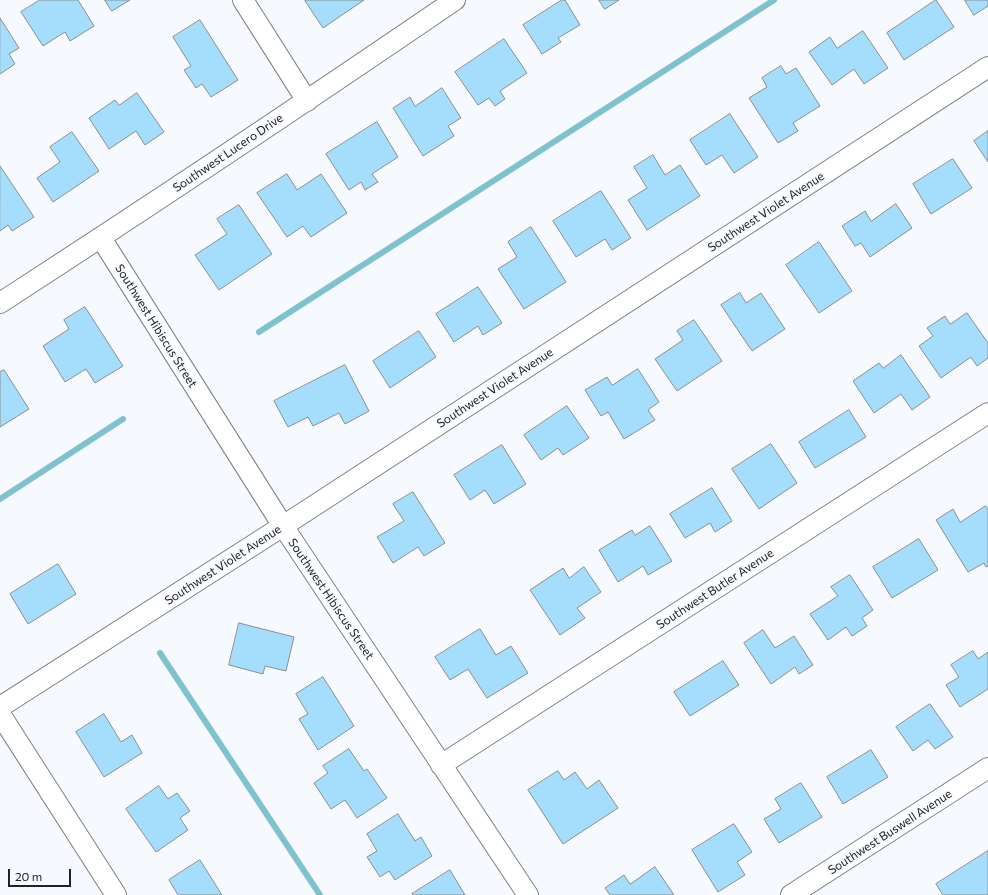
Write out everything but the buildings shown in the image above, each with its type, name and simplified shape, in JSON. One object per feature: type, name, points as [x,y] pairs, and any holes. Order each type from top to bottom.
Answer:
[{"type":"street","points":[[243,0],[308,101]]},
{"type":"street","name":"Southwest Lucero Drive","points":[[0,303],[308,101],[455,0]]},
{"type":"street","name":"Southwest Violet Avenue","points":[[0,708],[283,526],[988,67]]},
{"type":"street","name":"Southwest Hibiscus Street","points":[[101,238],[283,526],[528,895]]},
{"type":"street","name":"Southwest Butler Avenue","points":[[442,765],[988,413]]},
{"type":"street","points":[[0,714],[116,895]]},
{"type":"street","name":"Southwest Buswell Avenue","points":[[792,895],[988,768]]},
{"type":"waterway","points":[[259,332],[774,0]]},
{"type":"waterway","points":[[0,499],[123,419]]},
{"type":"waterway","points":[[160,653],[320,895]]}]
